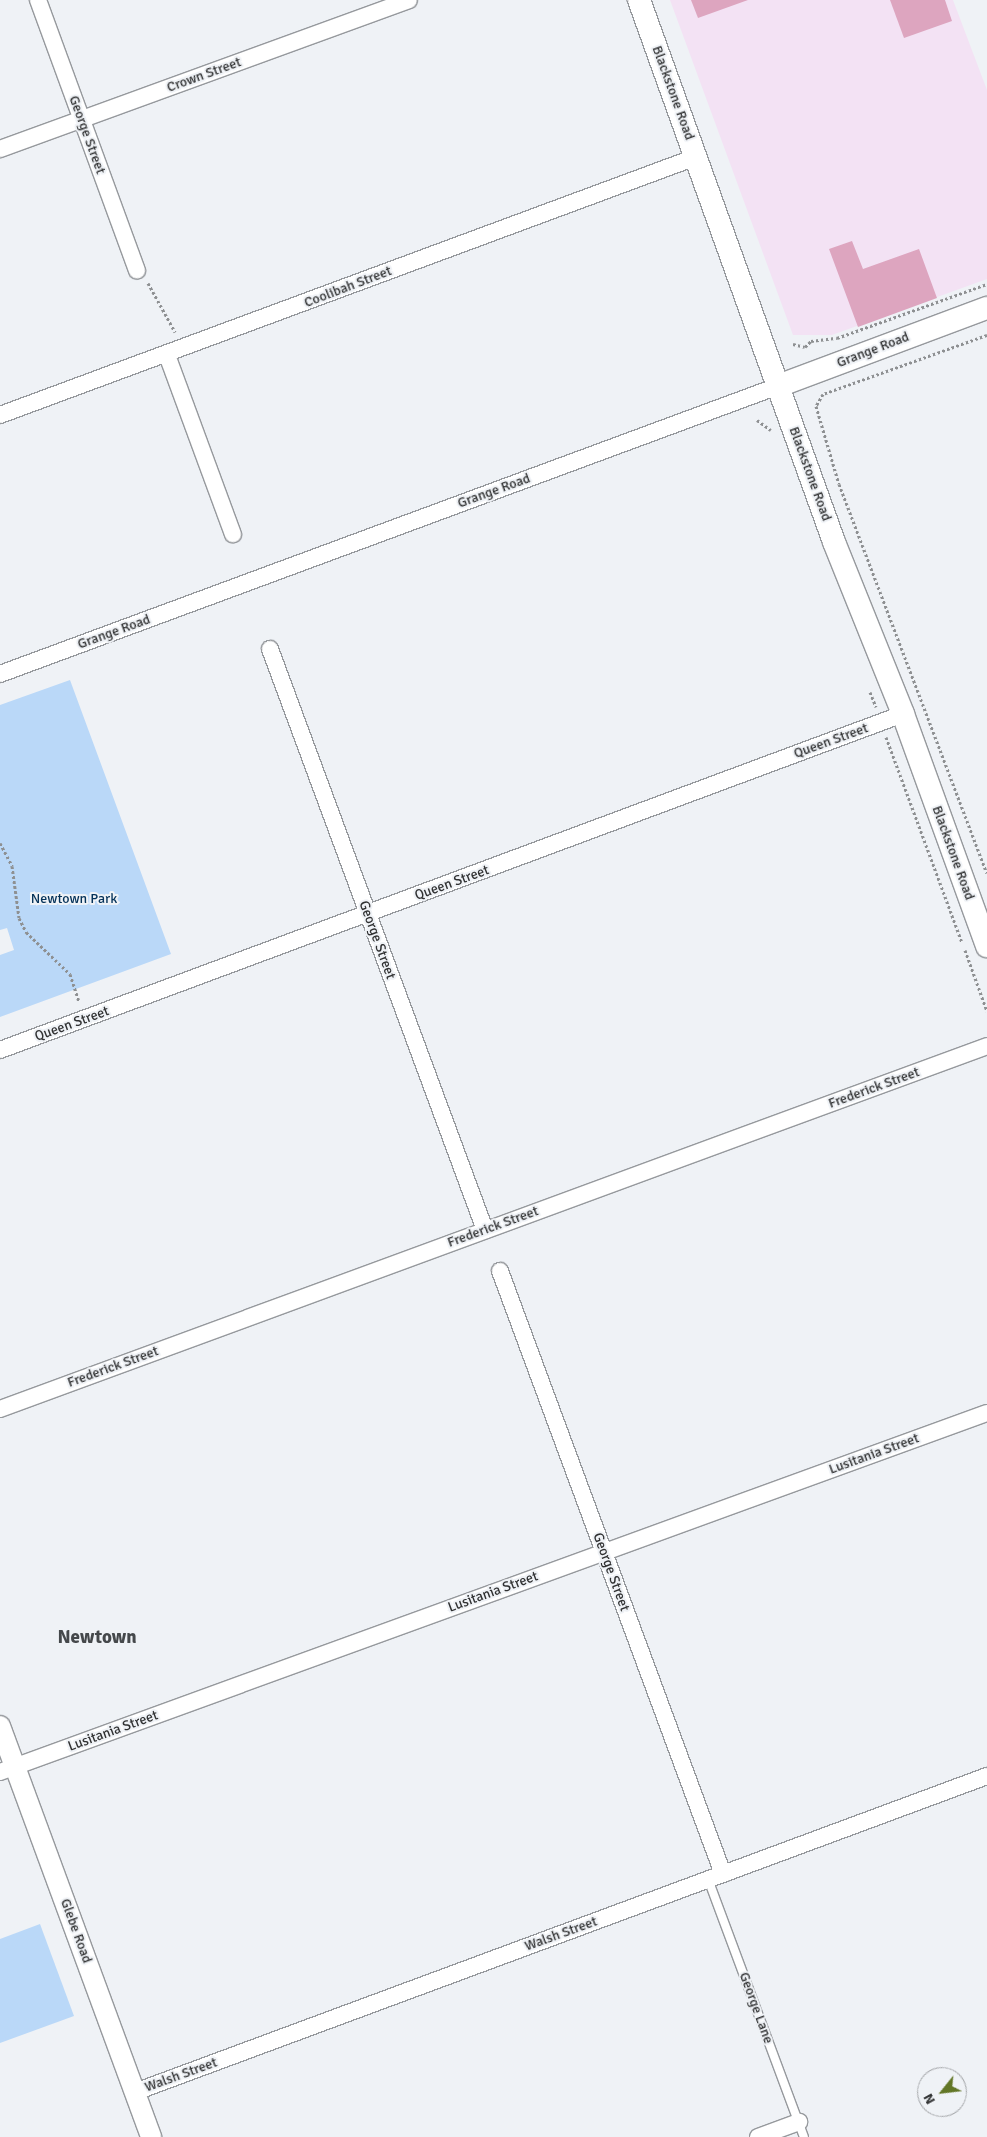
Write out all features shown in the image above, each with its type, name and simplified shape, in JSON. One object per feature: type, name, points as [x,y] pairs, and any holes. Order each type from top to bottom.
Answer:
[{"type":"main road","name":"Blackstone Road","points":[[639,0],[778,386],[903,714],[987,946]]},
{"type":"main road","name":"Grange Road","points":[[778,386],[987,308]]},
{"type":"street","name":"George Street","points":[[38,0],[137,270]]},
{"type":"street","name":"Crown Street","points":[[0,149],[409,0]]},
{"type":"street","name":"Coolibah Street","points":[[0,415],[175,352],[696,158]]},
{"type":"street","points":[[175,352],[233,534]]},
{"type":"street","name":"Grange Road","points":[[0,674],[778,386]]},
{"type":"street","name":"George Street","points":[[270,649],[485,1230]]},
{"type":"street","name":"Queen Street","points":[[0,1050],[85,1020],[903,714]]},
{"type":"street","name":"Frederick Street","points":[[0,1409],[987,1046]]},
{"type":"street","name":"George Street","points":[[500,1271],[604,1552],[716,1876]]},
{"type":"street","name":"Lusitania Street","points":[[8,1770],[987,1413]]},
{"type":"street","name":"Glebe Road","points":[[0,1726],[8,1770],[152,2137]]},
{"type":"street","name":"Walsh Street","points":[[134,2092],[987,1776]]},
{"type":"street","points":[[758,2137],[801,2130]]},
{"type":"lane","name":"George Lane","points":[[716,1876],[801,2130]]},
{"type":"path","points":[[137,270],[142,273],[175,352]]},
{"type":"path","points":[[794,344],[805,347],[811,342],[837,338],[987,284]]},
{"type":"path","points":[[987,335],[823,394],[816,406],[840,484],[987,873]]},
{"type":"path","points":[[0,843],[12,866],[19,918],[26,932],[70,974],[85,1020]]},
{"type":"shaded area","points":[[670,0],[953,0],[987,90],[987,279],[832,335],[793,335]]},
{"type":"green space","name":"Newtown Park","points":[[70,680],[171,954],[0,1017],[0,955],[14,950],[7,928],[0,930],[0,705]]},
{"type":"green space","points":[[40,1924],[74,2016],[0,2043],[0,1939]]},
{"type":"building","points":[[691,0],[748,0],[698,18]]},
{"type":"building","points":[[890,0],[945,0],[952,21],[904,38]]},
{"type":"building","points":[[852,241],[863,269],[919,249],[937,298],[858,327],[829,249]]},
{"type":"district","name":"Newtown","points":[[97,1638]]}]
